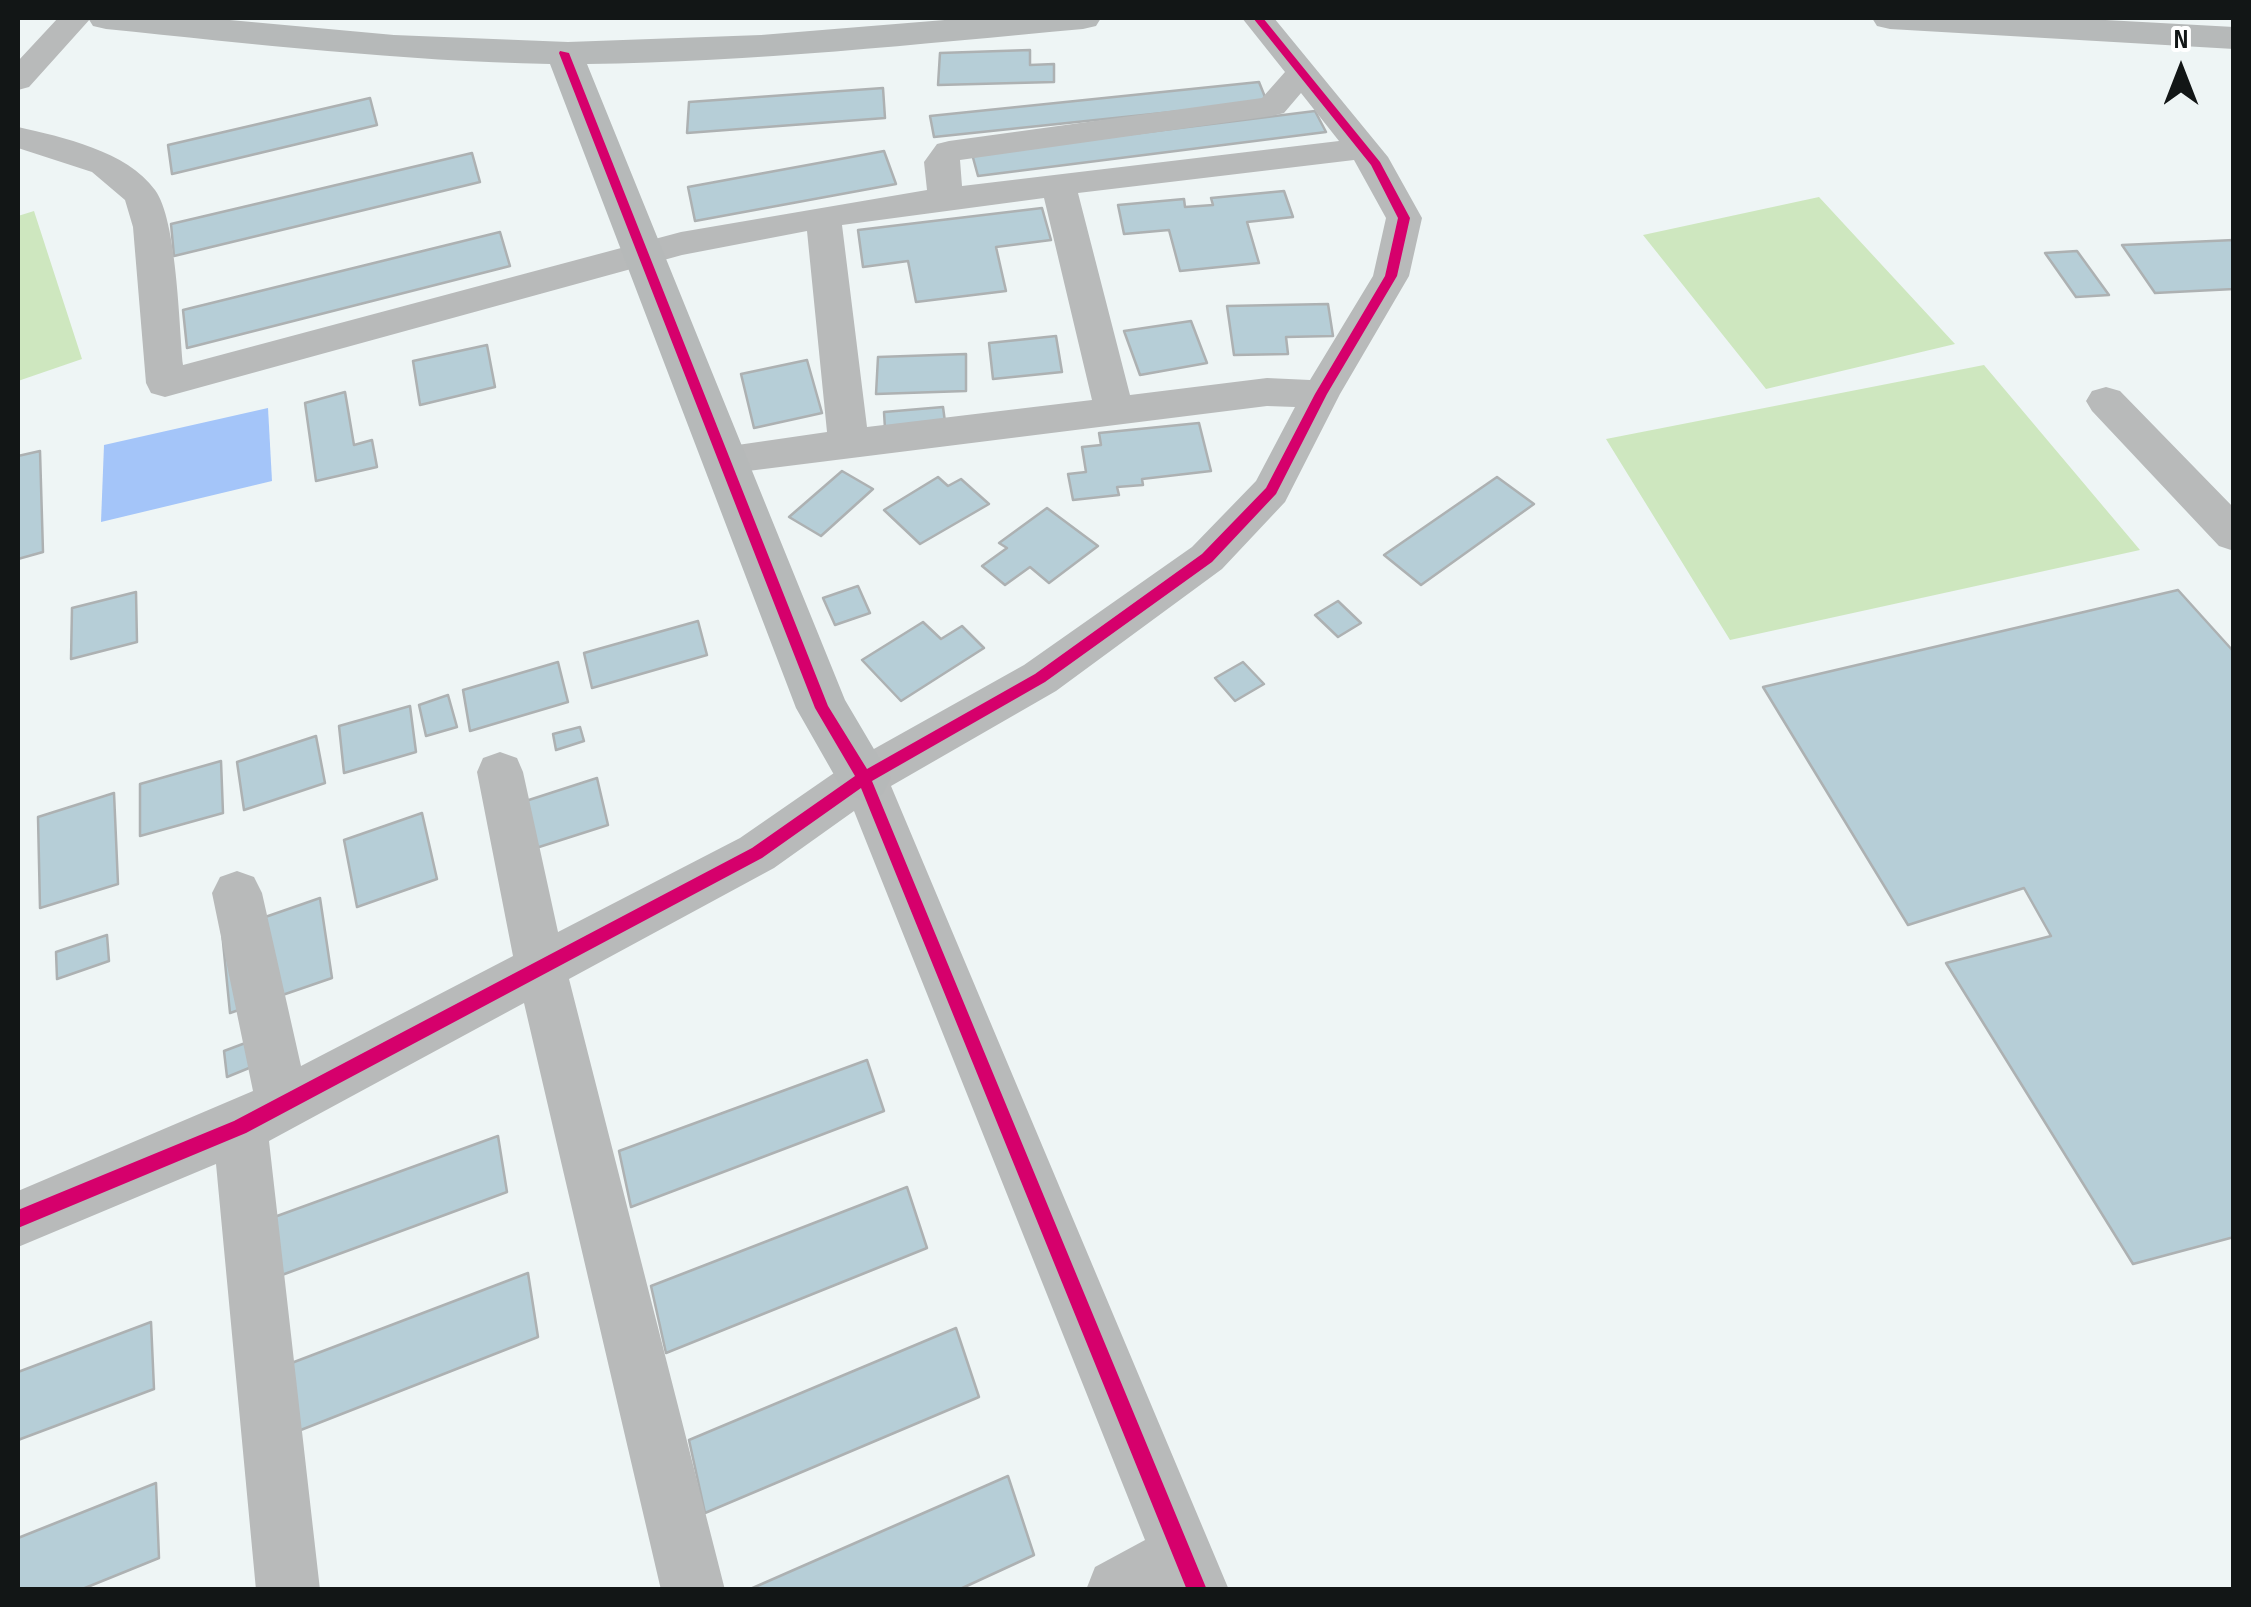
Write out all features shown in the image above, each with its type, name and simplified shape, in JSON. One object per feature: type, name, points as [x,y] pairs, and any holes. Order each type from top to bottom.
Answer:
[{"type":"street","points":[[18,80],[75,18]]},
{"type":"street","points":[[106,18],[446,49],[564,53],[772,46],[1082,18]]},
{"type":"street","points":[[18,1219],[262,1116],[757,853],[864,778],[1040,678],[1206,558],[1271,491],[1321,394],[1391,276],[1404,218],[1364,148],[1258,18]]},
{"type":"street","points":[[1890,18],[2234,38]]},
{"type":"street","points":[[564,53],[822,708],[864,778],[1190,1572],[1118,1590]]},
{"type":"street","points":[[946,198],[941,162],[949,151],[1272,106],[1303,72]]},
{"type":"street","points":[[18,137],[104,165],[141,196],[151,228],[165,383],[644,254],[823,217],[946,198],[1364,148]]},
{"type":"street","points":[[1058,185],[1114,412]]},
{"type":"street","points":[[823,217],[849,446]]},
{"type":"street","points":[[724,459],[1267,392],[1321,394]]},
{"type":"street","points":[[2106,400],[2234,535]]},
{"type":"street","points":[[500,772],[540,965],[693,1590]]},
{"type":"street","points":[[237,893],[262,1116],[288,1590]]},
{"type":"green space","points":[[1819,197],[1955,344],[1766,389],[1643,235]]},
{"type":"green space","points":[[34,211],[82,359],[18,381],[18,216]]},
{"type":"green space","points":[[1984,365],[2140,550],[1730,640],[1606,439]]},
{"type":"water","points":[[268,408],[272,481],[101,522],[104,445]]},
{"type":"building","points":[[1030,50],[1030,65],[1054,64],[1054,82],[938,85],[940,53]]},
{"type":"building","points":[[1259,82],[1267,102],[934,137],[930,116]]},
{"type":"building","points":[[883,88],[885,118],[687,133],[689,102]]},
{"type":"building","points":[[370,98],[377,125],[172,174],[168,145]]},
{"type":"building","points":[[1315,111],[1326,132],[978,176],[972,154]]},
{"type":"building","points":[[884,151],[896,184],[695,221],[688,187]]},
{"type":"building","points":[[472,153],[480,182],[174,256],[171,224]]},
{"type":"building","points":[[1284,191],[1293,217],[1247,222],[1259,263],[1180,271],[1169,230],[1124,234],[1118,205],[1184,199],[1185,207],[1213,205],[1211,198]]},
{"type":"building","points":[[1042,208],[1051,240],[996,247],[1006,291],[916,302],[908,261],[863,267],[858,230]]},
{"type":"building","points":[[500,232],[510,266],[187,348],[183,310]]},
{"type":"building","points":[[2234,240],[2234,289],[2155,293],[2122,245]]},
{"type":"building","points":[[2077,251],[2109,295],[2076,297],[2045,253]]},
{"type":"building","points":[[1328,304],[1333,336],[1286,337],[1288,354],[1234,355],[1227,306]]},
{"type":"building","points":[[1191,321],[1207,363],[1140,375],[1124,331]]},
{"type":"building","points":[[1056,336],[1062,372],[993,379],[989,343]]},
{"type":"building","points":[[487,345],[495,387],[420,405],[413,361]]},
{"type":"building","points":[[966,354],[966,391],[876,394],[878,357]]},
{"type":"building","points":[[807,360],[822,413],[754,428],[741,374]]},
{"type":"building","points":[[345,392],[354,445],[372,440],[377,467],[316,481],[305,403]]},
{"type":"building","points":[[943,407],[945,422],[885,429],[884,412]]},
{"type":"building","points":[[1199,423],[1211,471],[1142,479],[1143,485],[1117,487],[1119,495],[1073,500],[1068,474],[1086,472],[1082,447],[1101,445],[1099,433]]},
{"type":"building","points":[[40,451],[43,552],[18,559],[18,456]]},
{"type":"building","points":[[842,471],[873,489],[821,536],[789,517]]},
{"type":"building","points":[[938,477],[948,486],[961,479],[989,504],[920,544],[884,510]]},
{"type":"building","points":[[1497,477],[1534,504],[1421,585],[1384,555]]},
{"type":"building","points":[[1047,508],[1098,546],[1049,583],[1030,567],[1005,585],[982,566],[1007,548],[999,543]]},
{"type":"building","points":[[858,586],[870,613],[835,625],[823,598]]},
{"type":"building","points":[[2178,590],[2234,652],[2234,1237],[2133,1264],[1946,963],[2051,936],[2024,888],[1908,925],[1763,687]]},
{"type":"building","points":[[136,592],[137,642],[71,659],[72,608]]},
{"type":"building","points":[[1338,601],[1361,623],[1338,637],[1315,615]]},
{"type":"building","points":[[698,621],[707,655],[592,688],[584,653]]},
{"type":"building","points":[[923,622],[941,639],[962,626],[984,648],[901,701],[862,660]]},
{"type":"building","points":[[558,662],[568,702],[470,731],[463,690]]},
{"type":"building","points":[[1243,662],[1264,684],[1235,701],[1215,678]]},
{"type":"building","points":[[448,695],[457,727],[426,736],[419,705]]},
{"type":"building","points":[[410,706],[416,752],[344,773],[339,726]]},
{"type":"building","points":[[580,727],[584,741],[556,750],[553,734]]},
{"type":"building","points":[[316,736],[325,783],[244,810],[237,762]]},
{"type":"building","points":[[221,761],[223,813],[140,836],[140,784]]},
{"type":"building","points":[[597,778],[608,825],[514,855],[504,808]]},
{"type":"building","points":[[114,793],[118,884],[40,908],[38,817]]},
{"type":"building","points":[[422,813],[437,879],[357,907],[344,840]]},
{"type":"building","points":[[320,898],[332,978],[230,1013],[222,932]]},
{"type":"building","points":[[107,935],[109,961],[57,979],[56,952]]},
{"type":"building","points":[[272,1033],[276,1057],[227,1077],[224,1051]]},
{"type":"building","points":[[867,1060],[884,1111],[631,1207],[619,1151]]},
{"type":"building","points":[[498,1136],[507,1192],[271,1279],[266,1220]]},
{"type":"building","points":[[907,1187],[927,1248],[666,1353],[651,1286]]},
{"type":"building","points":[[528,1273],[538,1337],[288,1435],[281,1367]]},
{"type":"building","points":[[151,1322],[154,1389],[18,1440],[18,1372]]},
{"type":"building","points":[[956,1328],[979,1397],[705,1513],[689,1440]]},
{"type":"building","points":[[1008,1476],[1034,1555],[958,1590],[748,1590]]},
{"type":"building","points":[[156,1483],[159,1558],[80,1590],[18,1590],[18,1538]]},
{"type":"cycle path","points":[[18,1219],[240,1127],[757,853],[864,778],[1040,678],[1207,558],[1271,491],[1321,394],[1391,276],[1404,218],[1376,164],[1258,18]]},
{"type":"cycle path","points":[[564,53],[822,708],[864,778],[1197,1590]]}]
